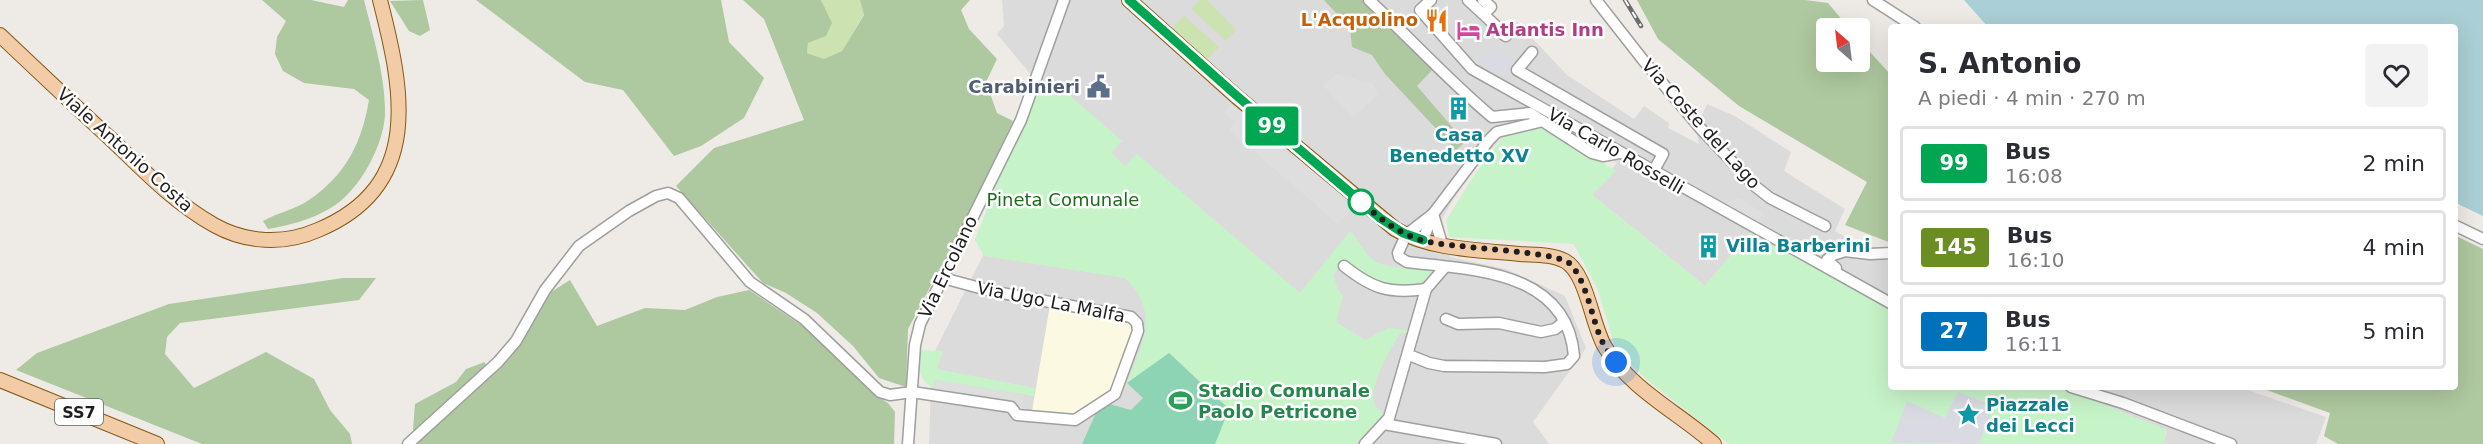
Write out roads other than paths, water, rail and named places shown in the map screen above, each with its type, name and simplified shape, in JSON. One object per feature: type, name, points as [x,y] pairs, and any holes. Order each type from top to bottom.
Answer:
[{"type":"main road","name":"Viale Antonio Costa","points":[[0,35],[160,186],[199,216],[235,234],[267,240],[285,240],[322,229],[351,212],[371,194],[390,166],[397,140],[400,104],[391,44],[380,0]]},
{"type":"main road","points":[[1129,0],[1360,201],[1406,235],[1442,244],[1547,256],[1569,264],[1581,283],[1601,339],[1616,362],[1646,393],[1714,444]]},
{"type":"main road","name":"SS7","points":[[0,380],[157,444]]},
{"type":"street","name":"Via Ercolano","points":[[908,444],[918,329],[1021,120],[1064,0]]},
{"type":"street","points":[[1370,0],[1454,85],[1492,117],[1530,113],[1592,153],[1604,156],[1619,153]]},
{"type":"street","name":"Via Carlo Rosselli","points":[[1431,0],[1420,10],[1471,67],[1619,153],[1888,302]]},
{"type":"street","points":[[1468,0],[1502,32]]},
{"type":"street","points":[[1484,0],[1491,7],[1484,14]]},
{"type":"street","name":"Via Coste del Lago","points":[[1596,0],[1701,129],[1756,187],[1770,198],[1825,226]]},
{"type":"street","points":[[1874,0],[1910,24]]},
{"type":"street","points":[[1532,52],[1517,70],[1663,154],[1653,172]]},
{"type":"street","points":[[1423,240],[1433,214],[1473,158],[1497,132],[1543,121]]},
{"type":"street","points":[[408,444],[498,362],[516,341],[545,290],[579,246],[629,211],[668,193],[680,198],[750,282],[804,319],[874,387],[890,395],[912,392]]},
{"type":"street","points":[[1409,355],[1444,366],[1550,367],[1570,362],[1574,356],[1564,322],[1551,301],[1524,284],[1476,271],[1401,259],[1398,253],[1406,235],[1433,214]]},
{"type":"street","points":[[1433,214],[1442,244]]},
{"type":"street","points":[[2458,227],[2483,239]]},
{"type":"street","points":[[1878,246],[1888,247]]},
{"type":"street","points":[[1844,278],[1828,261],[1833,255],[1845,251],[1888,253]]},
{"type":"street","points":[[1344,266],[1380,289],[1400,291],[1426,289]]},
{"type":"street","points":[[1365,444],[1391,413],[1426,289],[1445,267]]},
{"type":"street","name":"Via Ugo La Malfa","points":[[912,392],[1011,407],[1017,415],[1075,420],[1115,394],[1138,326],[1134,318],[1128,315],[991,291],[943,278]]},
{"type":"street","points":[[1446,319],[1458,324],[1499,322],[1541,332],[1551,330],[1564,322]]},
{"type":"street","points":[[2081,390],[2123,403],[2231,444]]},
{"type":"street","points":[[1384,424],[1496,444]]},
{"type":"water","points":[[1964,0],[2483,0],[2483,216],[2458,204],[2458,24],[1985,24]]},
{"type":"railway","points":[[1625,0],[1641,26]]},
{"type":"place","name":"L'Acquolino","points":[[1436,20]]},
{"type":"place","name":"Atlantis Inn","points":[[1468,30]]},
{"type":"place","name":"Carabinieri","points":[[1098,87]]},
{"type":"place","name":"Casa Benedetto XV","points":[[1459,109]]},
{"type":"place","name":"Villa Barberini","points":[[1708,246]]},
{"type":"place","name":"Stadio Comunale Paolo Petricone","points":[[1180,401]]},
{"type":"place","name":"Piazzale dei Lecci","points":[[1968,415]]},
{"type":"park label","name":"Pineta Comunale","points":[[1063,200]]}]
